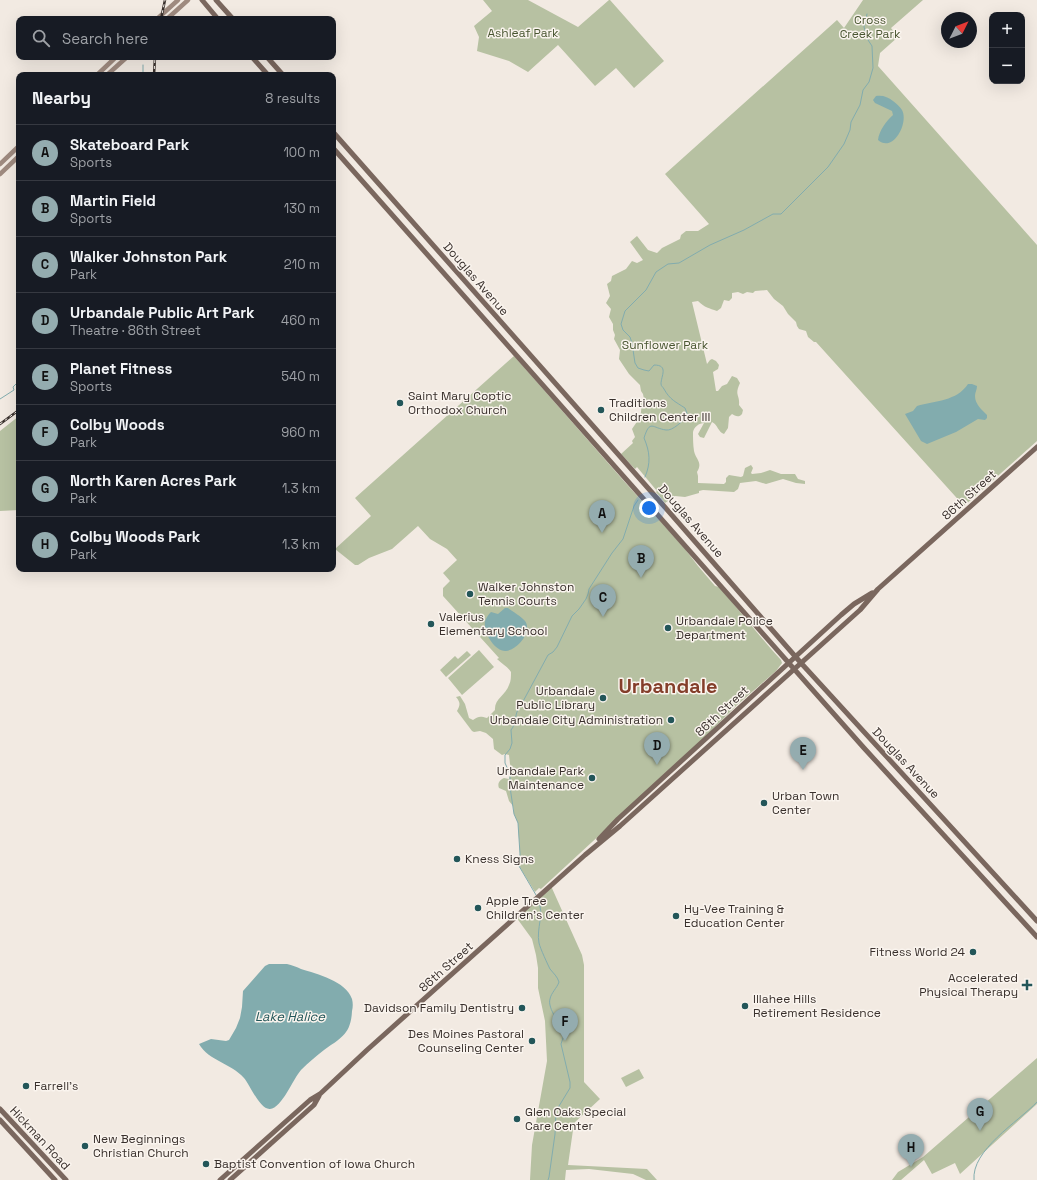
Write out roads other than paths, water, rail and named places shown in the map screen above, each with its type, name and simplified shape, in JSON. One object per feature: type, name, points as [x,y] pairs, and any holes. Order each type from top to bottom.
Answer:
[{"type":"main road","points":[[160,16],[178,0]]},
{"type":"main road","points":[[170,16],[188,0]]},
{"type":"main road","points":[[202,0],[215,16]]},
{"type":"main road","points":[[216,0],[230,16]]},
{"type":"main road","points":[[99,72],[113,60]]},
{"type":"main road","points":[[110,72],[124,60]]},
{"type":"main road","points":[[255,60],[265,72]]},
{"type":"main road","points":[[270,60],[280,72]]},
{"type":"main road","name":"Douglas Avenue","points":[[336,135],[801,663],[1037,921]]},
{"type":"main road","points":[[0,164],[16,149]]},
{"type":"main road","name":"Douglas Avenue","points":[[336,151],[788,663],[1037,936]]},
{"type":"main road","points":[[0,174],[16,159]]},
{"type":"main road","name":"86th Street","points":[[220,1180],[310,1100],[320,1094],[541,894],[620,826],[860,610],[878,589],[1037,447]]},
{"type":"main road","name":"86th Street","points":[[585,855],[618,819],[788,663],[854,604],[878,589]]},
{"type":"main road","points":[[864,748],[867,745],[873,745],[885,758],[889,760]]},
{"type":"main road","name":"86th Street","points":[[230,1180],[314,1105],[320,1094]]},
{"type":"main road","name":"Hickman Road","points":[[0,1109],[66,1180]]},
{"type":"main road","name":"Hickman Road","points":[[0,1120],[55,1180]]},
{"type":"water","points":[[876,96],[887,97],[897,104],[902,110],[904,116],[898,135],[889,143],[884,143],[878,140],[883,126],[893,115],[892,111],[875,103],[873,100]]},
{"type":"water","points":[[968,384],[977,386],[975,399],[979,407],[987,415],[987,418],[985,420],[978,419],[956,432],[927,444],[921,441],[905,414],[913,411],[917,406],[952,397],[963,390]]},
{"type":"water","points":[[505,608],[508,608],[525,621],[527,630],[523,640],[519,644],[510,650],[502,651],[495,646],[489,638],[485,630],[485,624],[488,615],[491,612],[498,614]]},
{"type":"water","name":"Lake Halice","points":[[269,964],[289,964],[330,979],[344,987],[352,999],[353,1005],[350,1025],[344,1035],[301,1070],[283,1099],[279,1104],[270,1109],[263,1106],[239,1073],[208,1054],[199,1044],[211,1039],[229,1040],[240,1018],[243,991],[265,966]]},
{"type":"waterway","points":[[645,477],[649,458],[648,448],[644,438],[648,428],[652,426],[669,430],[688,416],[685,408],[671,398],[661,385],[663,369],[659,365],[654,365],[649,371],[638,368],[635,363],[630,337],[623,330],[621,324],[625,311],[646,290],[656,272],[668,264],[679,263],[710,245],[744,230],[773,214],[781,214],[828,167],[844,144],[850,130],[851,122],[860,105],[863,90],[869,82],[873,68],[872,46],[868,40],[864,27],[867,14]]},
{"type":"waterway","points":[[143,65],[143,72]]},
{"type":"waterway","points":[[0,399],[14,390],[13,387],[16,384]]},
{"type":"waterway","points":[[536,895],[519,866],[520,854],[518,823],[514,814],[510,787],[510,774],[505,763],[505,755],[510,749],[512,743],[511,730],[518,709],[548,655],[557,647],[572,616],[586,599],[589,589],[612,553],[623,539],[634,506],[638,500]]},
{"type":"waterway","points":[[538,900],[541,911],[538,937],[539,943],[550,969],[559,982],[550,999],[550,1003],[555,1017],[566,1034],[561,1044],[570,1082],[570,1088],[556,1111],[555,1134],[548,1180]]},
{"type":"waterway","points":[[974,1180],[975,1169],[980,1158],[988,1147],[997,1137],[1037,1102]]},
{"type":"railway","points":[[162,16],[165,0]]},
{"type":"railway","points":[[154,72],[155,60]]},
{"type":"railway","points":[[0,424],[16,412]]},
{"type":"place","name":"Saint Mary Coptic Orthodox Church","points":[[400,403]]},
{"type":"place","name":"Traditions Children Center III","points":[[601,410]]},
{"type":"place","name":"Skateboard Park","points":[[602,533]]},
{"type":"place","name":"Martin Field","points":[[641,578]]},
{"type":"place","name":"Walker Johnston Tennis Courts","points":[[470,594]]},
{"type":"place","name":"Walker Johnston Park","points":[[603,617]]},
{"type":"place","name":"Valerius Elementary School","points":[[431,624]]},
{"type":"place","name":"Urbandale Police Department","points":[[668,628]]},
{"type":"place","name":"Urbandale Public Library","points":[[603,698]]},
{"type":"place","name":"Urbandale City Administration","points":[[671,720]]},
{"type":"place","name":"Urbandale Public Art Park","points":[[657,765]]},
{"type":"place","name":"Planet Fitness","points":[[803,770]]},
{"type":"place","name":"Urbandale Park Maintenance","points":[[592,778]]},
{"type":"place","name":"Urban Town Center","points":[[764,803]]},
{"type":"place","name":"Kness Signs","points":[[457,859]]},
{"type":"place","name":"Apple Tree Children's Center","points":[[478,908]]},
{"type":"place","name":"Hy-Vee Training & Education Center","points":[[676,916]]},
{"type":"place","name":"Fitness World 24","points":[[973,952]]},
{"type":"place","name":"Accelerated Physical Therapy","points":[[1027,985]]},
{"type":"place","name":"Illahee Hills Retirement Residence","points":[[745,1006]]},
{"type":"place","name":"Davidson Family Dentistry","points":[[522,1008]]},
{"type":"place","name":"Des Moines Pastoral Counseling Center","points":[[532,1041]]},
{"type":"place","name":"Colby Woods","points":[[565,1041]]},
{"type":"place","name":"Farrell's","points":[[26,1086]]},
{"type":"place","name":"Glen Oaks Special Care Center","points":[[517,1119]]},
{"type":"place","name":"North Karen Acres Park","points":[[980,1131]]},
{"type":"place","name":"New Beginnings Christian Church","points":[[85,1146]]},
{"type":"place","name":"Baptist Convention of Iowa Church","points":[[206,1164]]},
{"type":"place","name":"Colby Woods Park","points":[[911,1167]]},
{"type":"district","name":"Urbandale","points":[[668,686]]},
{"type":"park label","name":"Cross Creek Park","points":[[870,27]]},
{"type":"park label","name":"Ashleaf Park","points":[[523,33]]},
{"type":"park label","name":"Sunflower Park","points":[[665,345]]}]
